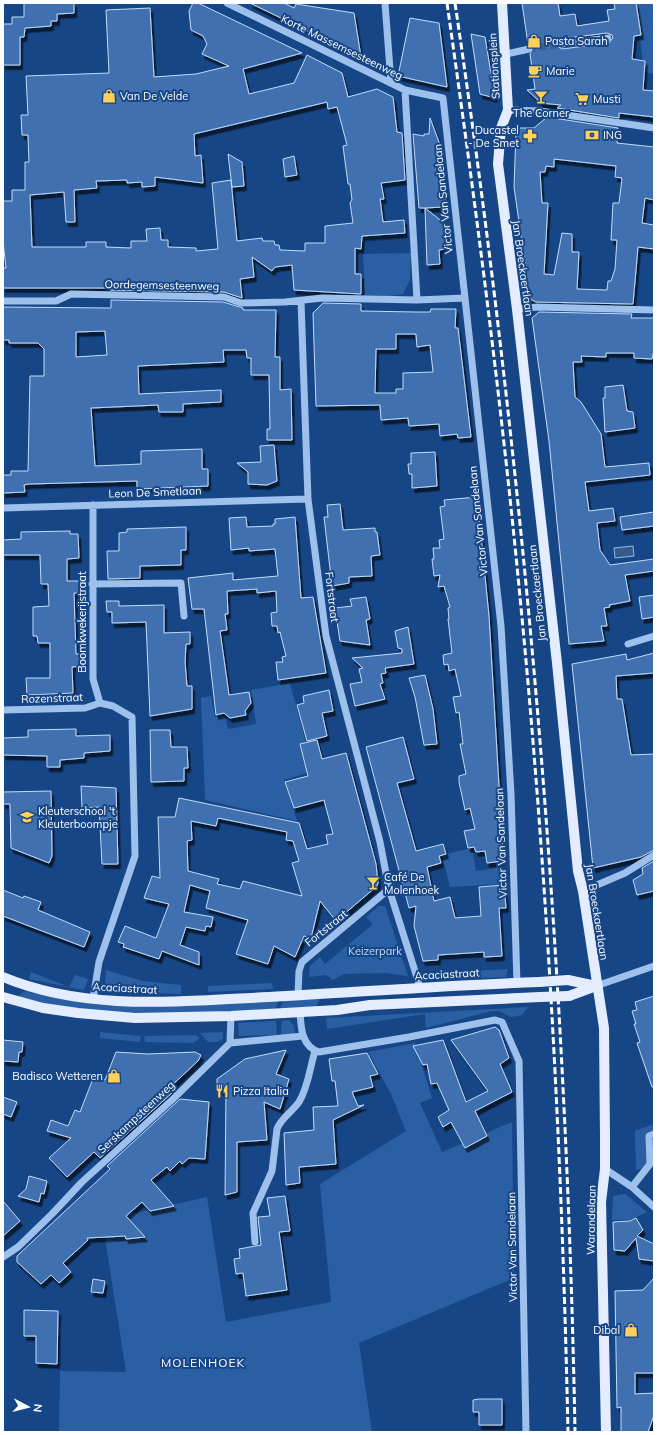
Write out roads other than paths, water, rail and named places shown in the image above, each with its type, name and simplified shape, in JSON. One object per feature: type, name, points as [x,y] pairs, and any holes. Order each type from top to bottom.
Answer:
[{"type":"main road","name":"Stationsplein","points":[[501,198],[498,164],[501,128],[508,110],[502,3]]},
{"type":"main road","name":"Jan Broeckaertlaan","points":[[501,198],[517,309],[556,647],[578,871],[583,891],[596,986]]},
{"type":"main road","name":"Acaciastraat","points":[[3,977],[53,994],[132,1002],[182,1002],[420,987],[568,980],[596,986]]},
{"type":"main road","points":[[3,997],[43,1008],[106,1016],[183,1018],[337,1010],[370,1005],[569,996],[596,986]]},
{"type":"main road","name":"Warandelaan","points":[[596,986],[604,1028],[605,1169],[601,1202],[606,1432]]},
{"type":"main road","points":[[419,1003],[420,987]]},
{"type":"street","name":"Korte Massemsesteenweg","points":[[227,3],[405,90]]},
{"type":"street","points":[[385,3],[391,83]]},
{"type":"street","points":[[561,44],[608,38]]},
{"type":"street","points":[[506,54],[529,49]]},
{"type":"street","points":[[405,90],[417,300]]},
{"type":"street","name":"Victor Van Sandelaan","points":[[405,90],[443,98],[501,626],[511,794],[517,983]]},
{"type":"street","points":[[508,110],[540,110],[654,128]]},
{"type":"street","name":"Oordegemsesteenweg","points":[[3,301],[56,301],[72,294],[224,297],[241,303],[301,301],[322,298],[417,300],[465,298]]},
{"type":"street","name":"Fortstraat","points":[[301,301],[308,499],[326,636],[380,842],[390,889],[420,987]]},
{"type":"street","points":[[517,309],[537,307],[654,310]]},
{"type":"street","name":"Leon De Smetlaan","points":[[3,508],[308,499]]},
{"type":"street","name":"Boomkwekerijstraat","points":[[93,505],[93,679],[100,703]]},
{"type":"street","points":[[92,584],[180,583],[184,616]]},
{"type":"street","points":[[628,644],[654,636]]},
{"type":"street","points":[[93,999],[99,962],[135,856],[132,717],[113,706],[100,703]]},
{"type":"street","name":"Rozenstraat","points":[[3,710],[86,708],[100,703]]},
{"type":"street","points":[[583,891],[625,873],[654,855]]},
{"type":"street","name":"Fortstraat","points":[[298,995],[299,971],[302,962],[390,889]]},
{"type":"street","points":[[596,986],[654,966]]},
{"type":"street","points":[[255,1242],[253,1213],[272,1171],[277,1129],[279,1124],[295,1108],[301,1098],[315,1050],[308,1046],[303,1036],[300,1012]]},
{"type":"street","points":[[231,1016],[230,1043],[303,1036]]},
{"type":"street","name":"Victor Van Sandelaan","points":[[315,1050],[319,1052],[380,1042],[496,1020],[502,1022],[519,1061],[526,1432]]},
{"type":"street","name":"Serskampsteenweg","points":[[3,1257],[18,1247],[82,1182],[173,1099],[230,1043]]},
{"type":"street","points":[[632,1187],[650,1164],[649,1136],[654,1134]]},
{"type":"street","points":[[605,1169],[632,1187],[654,1207]]},
{"type":"tunnel","points":[[529,49],[561,44]]},
{"type":"railway","points":[[447,3],[496,374],[513,522],[530,701],[552,1014],[562,1223],[568,1432]]},
{"type":"railway","points":[[455,3],[480,181],[502,359],[538,716],[552,895],[562,1074],[570,1253],[575,1432]]},
{"type":"place","name":"Pasta Sarah","points":[[534,41]]},
{"type":"place","name":"Marie","points":[[535,71]]},
{"type":"place","name":"Van De Velde","points":[[109,96]]},
{"type":"place","name":"The Corner","points":[[541,97]]},
{"type":"place","name":"Musti","points":[[582,99]]},
{"type":"place","name":"ING","points":[[592,135]]},
{"type":"place","name":"Ducastel - De Smet","points":[[530,136]]},
{"type":"place","name":"Kleuterschool 't Kleuterboompje","points":[[27,817]]},
{"type":"place","name":"Café De Molenhoek","points":[[373,883]]},
{"type":"place","name":"Badisco Wetteren","points":[[114,1076]]},
{"type":"place","name":"Pizza Italia","points":[[222,1091]]},
{"type":"place","name":"Dibal","points":[[631,1330]]},
{"type":"district","name":"MOLENHOEK","points":[[203,1362]]},
{"type":"park label","name":"Keizerpark","points":[[375,951]]}]
